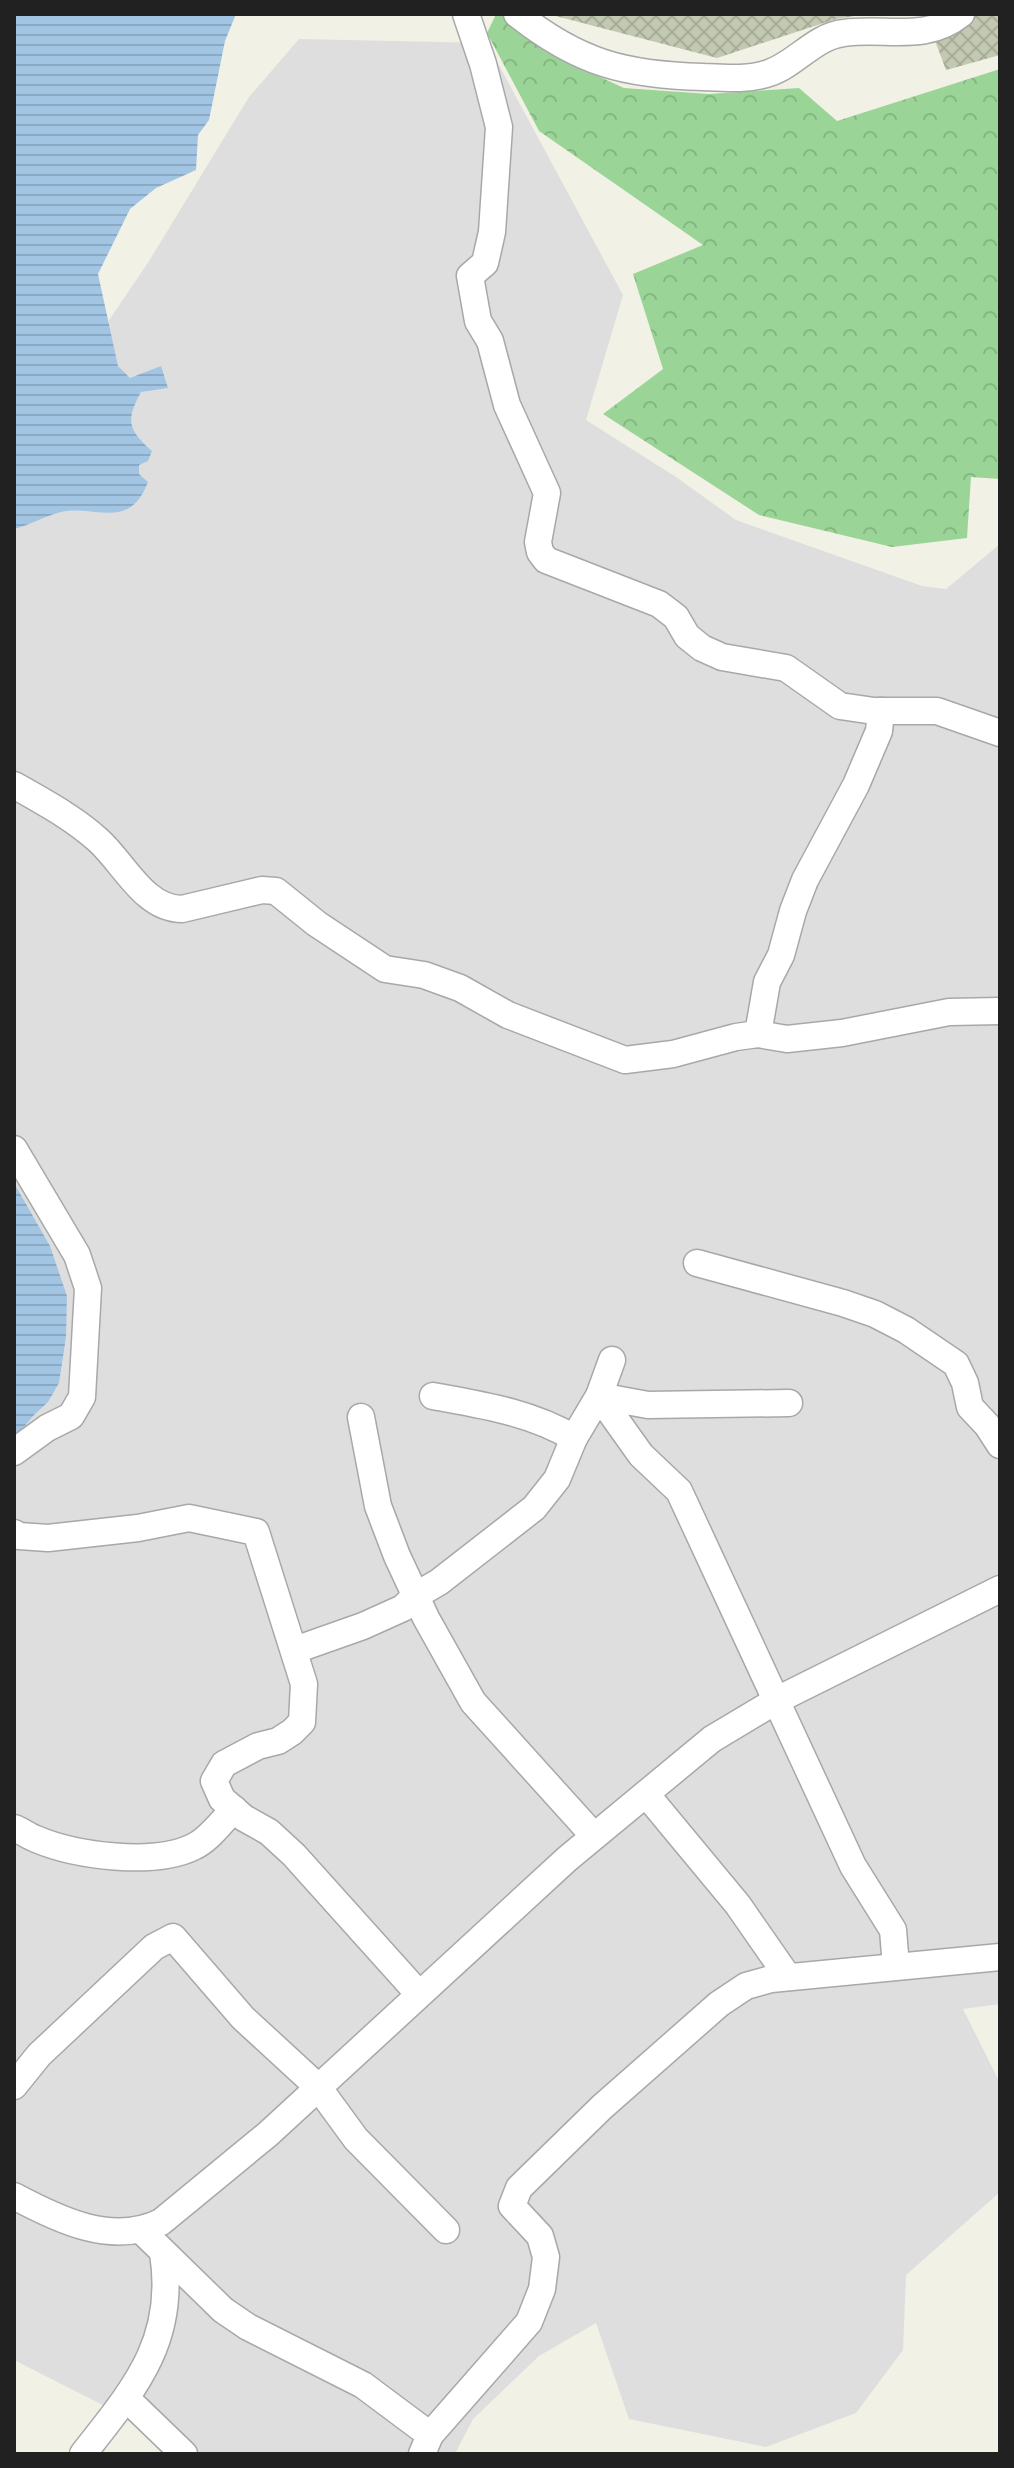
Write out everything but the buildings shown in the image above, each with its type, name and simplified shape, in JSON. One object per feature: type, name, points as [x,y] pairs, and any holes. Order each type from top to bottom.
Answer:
[{"type":"street","points":[[466,14],[499,127],[492,232],[485,263],[470,276],[478,321],[490,341],[507,405],[547,493],[538,542],[540,552],[546,560],[579,575],[659,604],[676,617],[687,636],[702,648],[722,657],[786,668],[840,706],[881,711],[937,711],[1000,733]]},
{"type":"street","points":[[517,14],[559,44],[605,66],[652,76],[755,77],[773,72],[824,39],[840,33],[928,32],[961,14]]},
{"type":"street","points":[[758,1034],[767,982],[781,955],[793,911],[805,880],[856,785],[879,731],[881,711]]},
{"type":"street","points":[[14,785],[99,840],[153,899],[168,909],[182,909],[262,890],[276,891],[317,924],[385,969],[424,975],[460,988],[508,1015],[625,1060],[673,1054],[758,1034],[787,1039],[842,1033],[949,1012],[1000,1011]]},
{"type":"street","points":[[14,1149],[77,1255],[88,1288],[82,1397],[71,1416],[47,1428],[14,1452]]},
{"type":"street","points":[[697,1263],[843,1303],[875,1314],[906,1330],[956,1364],[965,1383],[970,1407],[1000,1445]]},
{"type":"street","points":[[295,1650],[403,1608],[534,1508],[557,1479],[574,1438],[599,1396],[612,1360]]},
{"type":"street","points":[[433,1396],[512,1411],[552,1425],[574,1438]]},
{"type":"street","points":[[599,1396],[648,1405],[789,1403]]},
{"type":"street","points":[[599,1396],[641,1455],[679,1491],[853,1866],[893,1930],[896,1966]]},
{"type":"street","points":[[361,1417],[378,1506],[415,1596],[473,1702],[594,1836]]},
{"type":"street","points":[[14,1533],[48,1538],[138,1528],[189,1518],[256,1532],[304,1684],[302,1722],[285,1737],[258,1746],[224,1764],[214,1781],[222,1799],[269,1832],[294,1855],[418,1993]]},
{"type":"street","points":[[14,2196],[46,2213],[83,2226],[117,2232],[142,2231],[161,2222],[268,2134],[418,1993],[594,1836],[712,1739],[777,1700],[1000,1589]]},
{"type":"street","points":[[646,1794],[738,1905],[788,1977]]},
{"type":"street","points":[[14,1828],[38,1840],[79,1851],[113,1856],[169,1855],[196,1846],[234,1809]]},
{"type":"street","points":[[14,2086],[39,2055],[154,1947],[173,1937],[243,2018],[318,2087],[356,2139],[446,2230]]},
{"type":"street","points":[[142,2231],[223,2310],[248,2327],[363,2385],[426,2444],[529,2322],[542,2289],[546,2257],[540,2236],[512,2206],[519,2188],[602,2107],[719,2004],[746,1986],[788,1977],[1000,1957]]},
{"type":"street","points":[[83,2454],[127,2399],[157,2342],[168,2295],[163,2253]]},
{"type":"street","points":[[127,2399],[184,2454]]},
{"type":"shaded area","points":[[548,14],[867,14],[836,19],[717,58]]},
{"type":"shaded area","points":[[925,14],[1000,14],[1000,55],[946,70]]},
{"type":"shaded area","points":[[299,39],[487,43],[623,295],[586,420],[676,477],[736,520],[922,586],[946,589],[1000,544],[1000,2004],[963,2009],[1000,2083],[1000,2192],[906,2275],[903,2350],[856,2413],[766,2447],[629,2419],[596,2323],[539,2356],[473,2419],[455,2454],[174,2454],[156,2432],[14,2360],[14,418],[46,414],[149,261],[249,97]]},
{"type":"green space","points":[[496,14],[501,14],[561,59],[624,88],[709,94],[799,88],[837,121],[1000,69],[1000,479],[971,477],[967,538],[892,547],[759,515],[603,414],[663,369],[633,274],[703,245],[539,131],[487,33]]},
{"type":"water","points":[[14,14],[236,14],[225,41],[209,120],[198,135],[196,170],[156,188],[130,209],[98,274],[118,366],[130,378],[161,366],[168,388],[141,392],[131,417],[134,430],[152,451],[148,461],[139,465],[139,474],[148,482],[131,507],[121,511],[61,512],[14,529]]},
{"type":"water","points":[[14,1183],[50,1246],[67,1296],[66,1337],[59,1383],[48,1402],[14,1439]]}]
